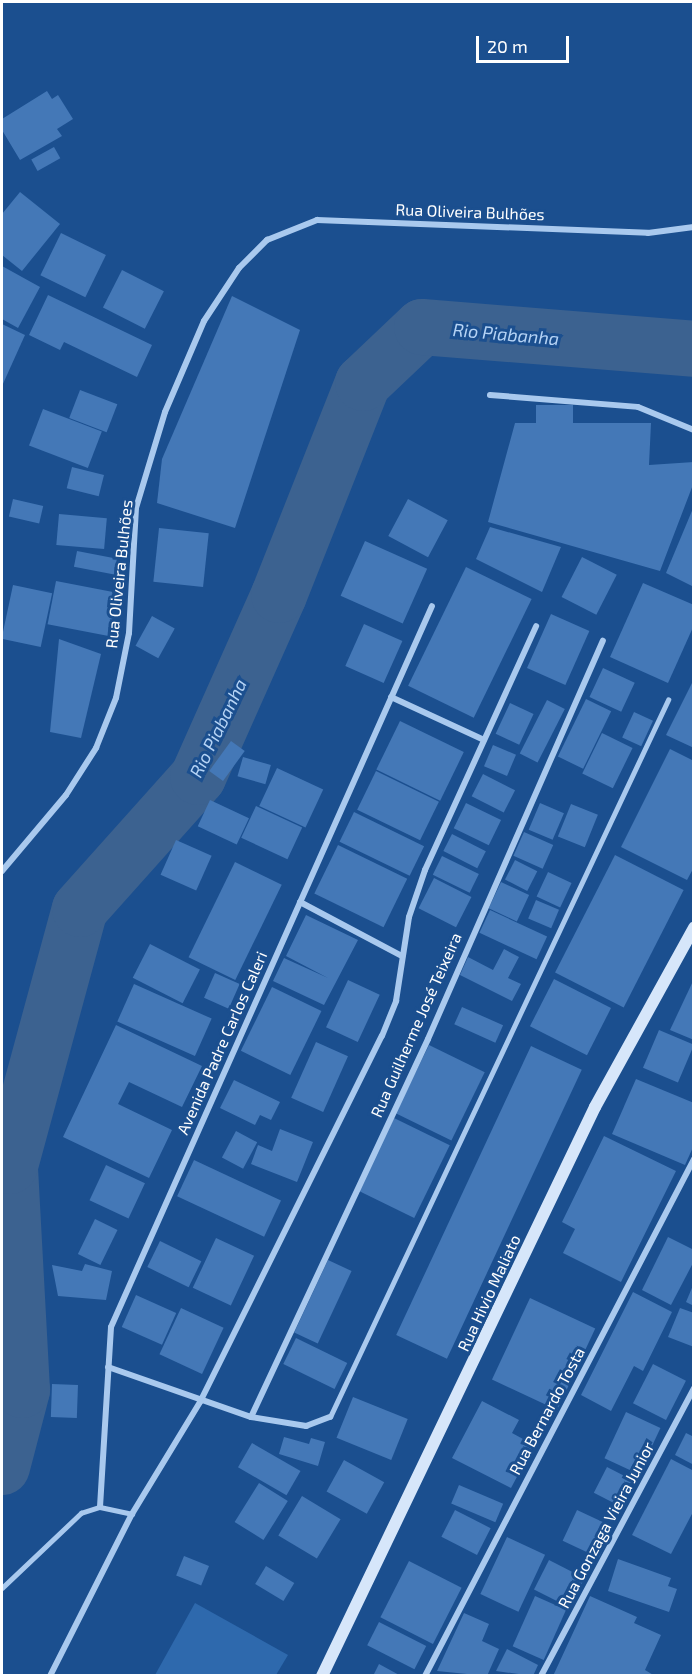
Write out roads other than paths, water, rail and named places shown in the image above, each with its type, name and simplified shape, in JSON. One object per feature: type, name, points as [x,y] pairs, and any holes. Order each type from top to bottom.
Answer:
[{"type":"street","name":"Rua Oliveira Bulhões","points":[[2,871],[66,795],[96,748],[117,698],[129,633],[136,508],[165,412],[204,321],[239,268],[267,240],[317,220],[648,233],[693,227]]},
{"type":"street","points":[[490,395],[638,407],[693,430]]},
{"type":"street","name":"Avenida Padre Carlos Caleri","points":[[100,1507],[111,1327],[432,606]]},
{"type":"street","name":"Rua Guilherme José Teixeira","points":[[50,1676],[132,1514],[200,1402],[382,1036],[396,1001],[402,956],[424,870],[536,626]]},
{"type":"street","name":"Rua Guilherme José Teixeira","points":[[250,1417],[428,1039],[603,641]]},
{"type":"street","points":[[391,698],[484,740]]},
{"type":"street","points":[[300,902],[402,956]]},
{"type":"street","name":"Rua Hivio Maliato","points":[[322,1676],[596,1107],[693,928]]},
{"type":"street","name":"Rua Bernardo Tosta","points":[[425,1676],[693,1159]]},
{"type":"street","points":[[108,1367],[200,1402],[250,1417],[306,1426],[330,1417]]},
{"type":"street","name":"Rua Gonzaga Vieira Junior","points":[[541,1676],[693,1388]]},
{"type":"lane","points":[[330,1417],[668,700]]},
{"type":"lane","points":[[2,1588],[65,1525],[100,1507],[132,1514]]},
{"type":"waterway","name":"Rio Piabanha","points":[[2,1467],[22,1390],[10,1166],[80,909],[198,777],[279,595],[363,383],[422,327],[694,349]]}]
